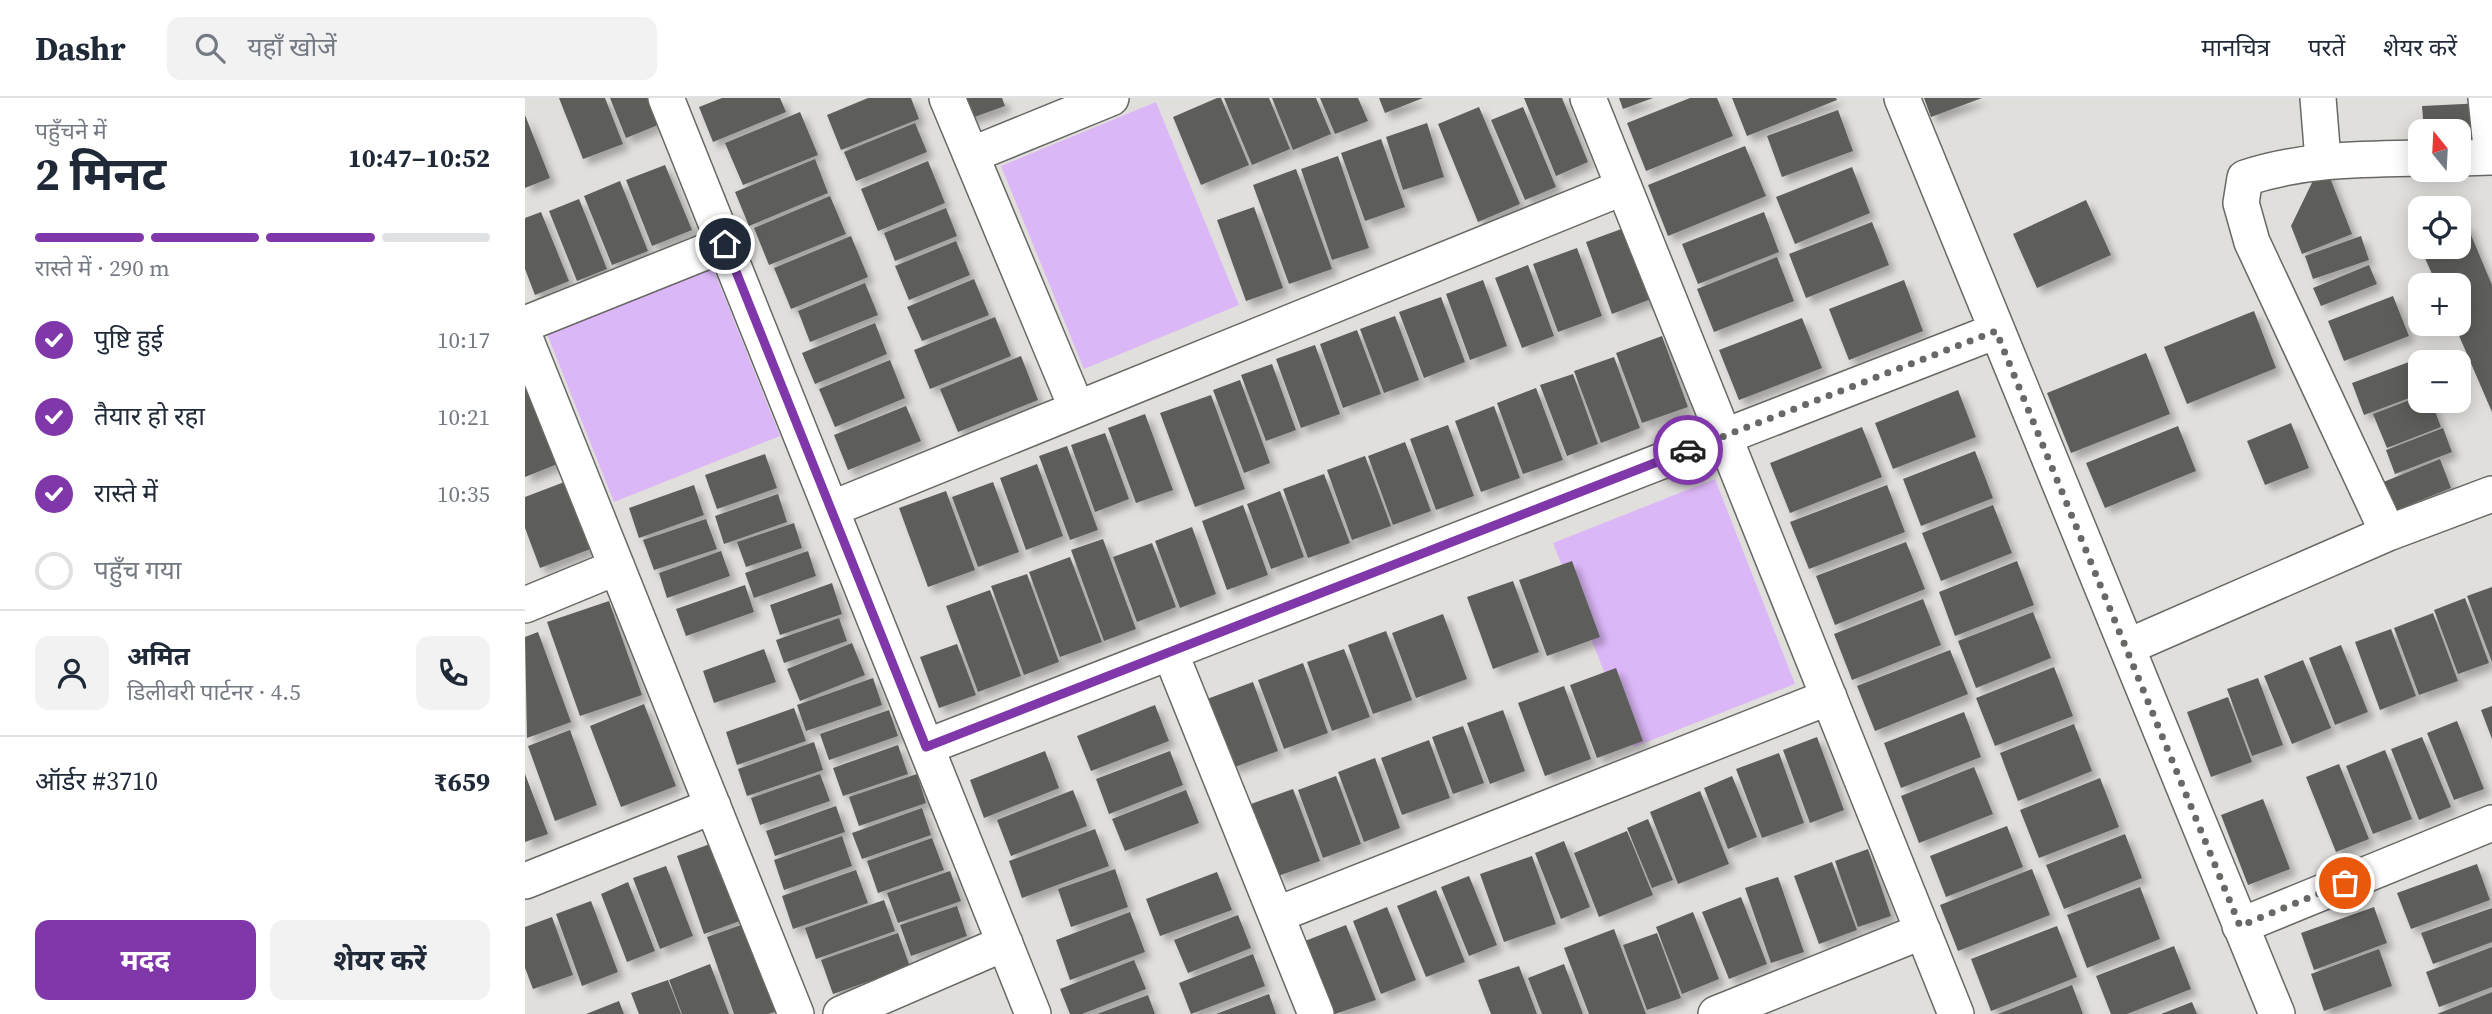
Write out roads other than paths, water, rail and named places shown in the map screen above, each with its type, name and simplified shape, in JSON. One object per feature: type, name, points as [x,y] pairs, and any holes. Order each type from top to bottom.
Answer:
[{"type":"street","points":[[666,98],[1033,1014]]},
{"type":"street","points":[[947,98],[1077,409]]},
{"type":"street","points":[[971,155],[1111,98]]},
{"type":"street","points":[[1588,98],[1956,1014]]},
{"type":"street","points":[[1902,98],[2277,1014]]},
{"type":"street","points":[[2318,98],[2323,160]]},
{"type":"street","points":[[2471,158],[2492,157],[2486,98]]},
{"type":"street","points":[[2388,533],[2252,242],[2241,203],[2245,178],[2281,166],[2323,160],[2408,158]]},
{"type":"street","points":[[831,509],[1624,187]]},
{"type":"street","points":[[525,324],[725,244]]},
{"type":"street","points":[[926,747],[1996,331]]},
{"type":"street","points":[[525,338],[796,1014]]},
{"type":"street","points":[[2127,647],[2388,533],[2492,494]]},
{"type":"street","points":[[525,605],[617,567]]},
{"type":"street","points":[[1170,652],[1316,1014]]},
{"type":"street","points":[[1276,915],[1829,697]]},
{"type":"street","points":[[525,881],[713,806]]},
{"type":"street","points":[[2240,926],[2488,835]]},
{"type":"street","points":[[1716,1014],[1923,931]]},
{"type":"street","points":[[841,1014],[1005,943]]}]
